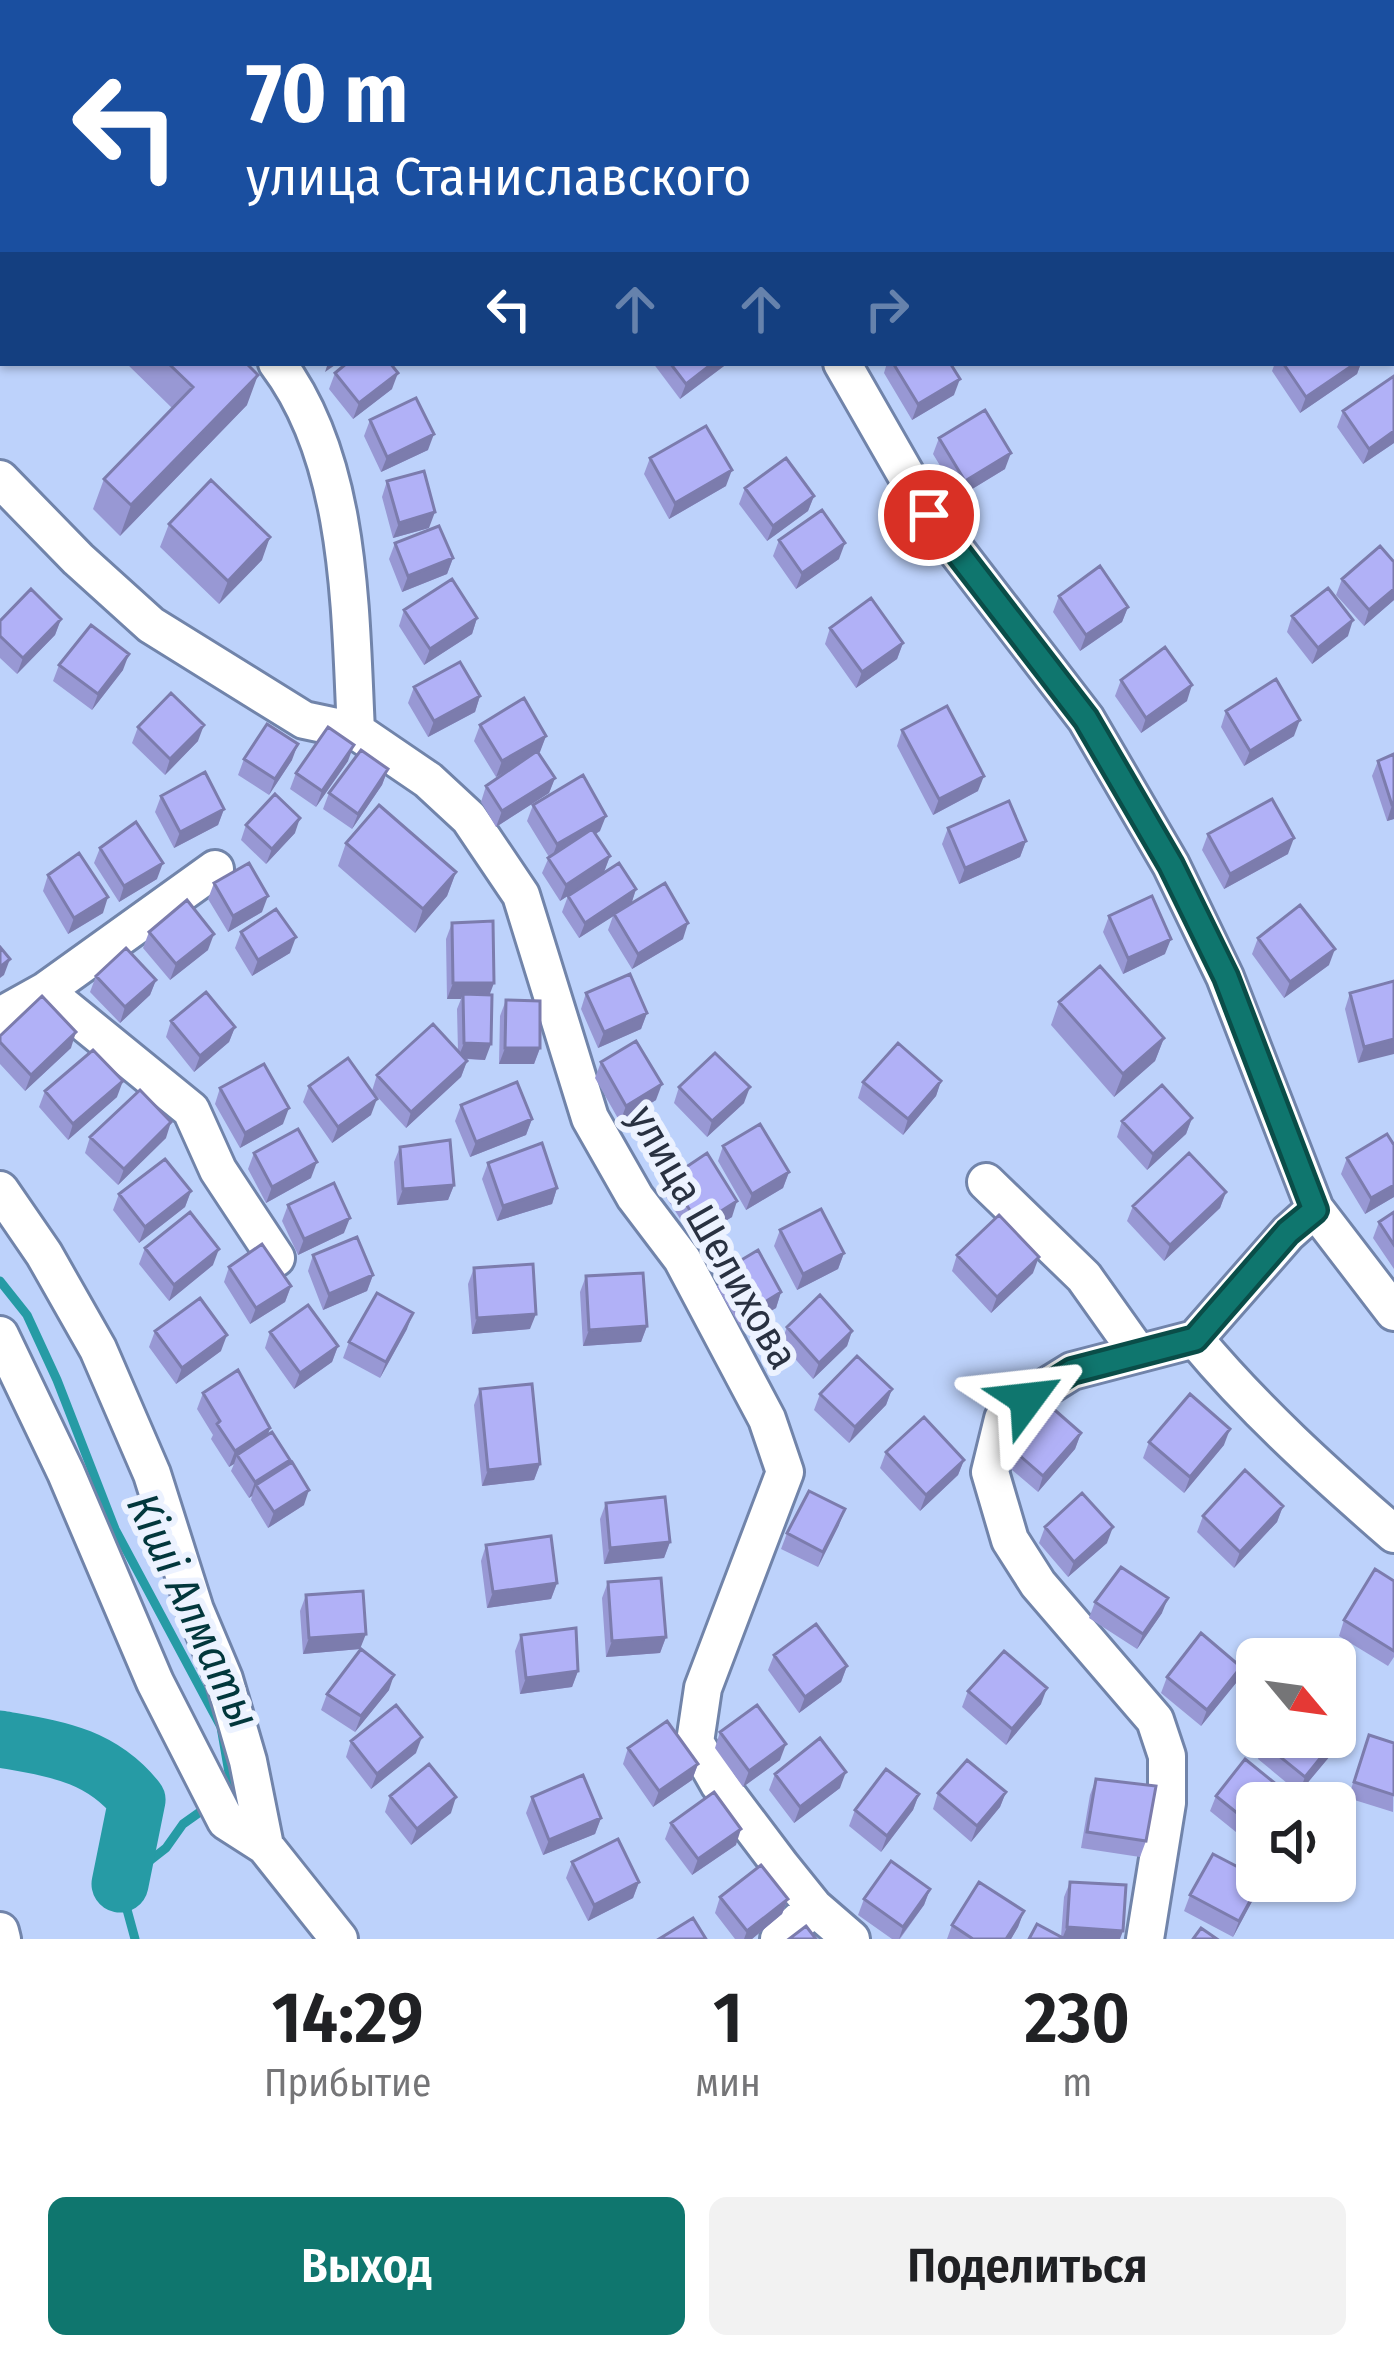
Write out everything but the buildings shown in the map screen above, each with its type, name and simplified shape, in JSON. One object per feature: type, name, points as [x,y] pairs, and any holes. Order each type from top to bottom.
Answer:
[{"type":"street","points":[[279,366],[295,387],[338,500],[350,605],[356,731]]},
{"type":"street","points":[[844,366],[929,515],[1086,719],[1171,865],[1226,977],[1315,1210],[1391,1302]]},
{"type":"street","name":"улица Шелихова","points":[[0,479],[151,626],[304,721],[356,731],[428,780],[469,818],[521,896],[590,1118],[635,1197],[682,1259],[767,1419],[785,1472],[703,1688],[695,1742],[719,1784],[814,1907],[851,1939]]},
{"type":"street","points":[[0,1016],[45,991],[215,869]]},
{"type":"street","points":[[45,991],[191,1110],[218,1170],[276,1258]]},
{"type":"street","points":[[986,1183],[1084,1276],[1138,1353]]},
{"type":"street","points":[[0,1190],[44,1254],[98,1348],[152,1474],[195,1610],[230,1699],[265,1846]]},
{"type":"street","points":[[1145,1939],[1167,1803],[1167,1756],[1155,1720],[1038,1583],[1010,1540],[989,1472],[1004,1419],[1027,1399],[1072,1371],[1195,1339],[1288,1232],[1315,1210]]},
{"type":"street","points":[[0,1336],[66,1473],[155,1682],[226,1821],[265,1846],[339,1939]]},
{"type":"street","points":[[1195,1339],[1231,1383],[1394,1534]]},
{"type":"street","points":[[779,1939],[814,1907]]},
{"type":"waterway","name":"Кіші Алматы","points":[[0,1281],[27,1315],[115,1529],[221,1727],[232,1790],[221,1797]]},
{"type":"waterway","points":[[0,1739],[92,1763],[137,1800],[120,1884]]},
{"type":"waterway","name":"Кіші Алматы","points":[[135,1939],[120,1884],[207,1807]]},
{"type":"route","points":[[929,515],[1086,719],[1171,865],[1226,977],[1315,1210],[1288,1232],[1195,1339],[1072,1371],[1027,1399]]}]
